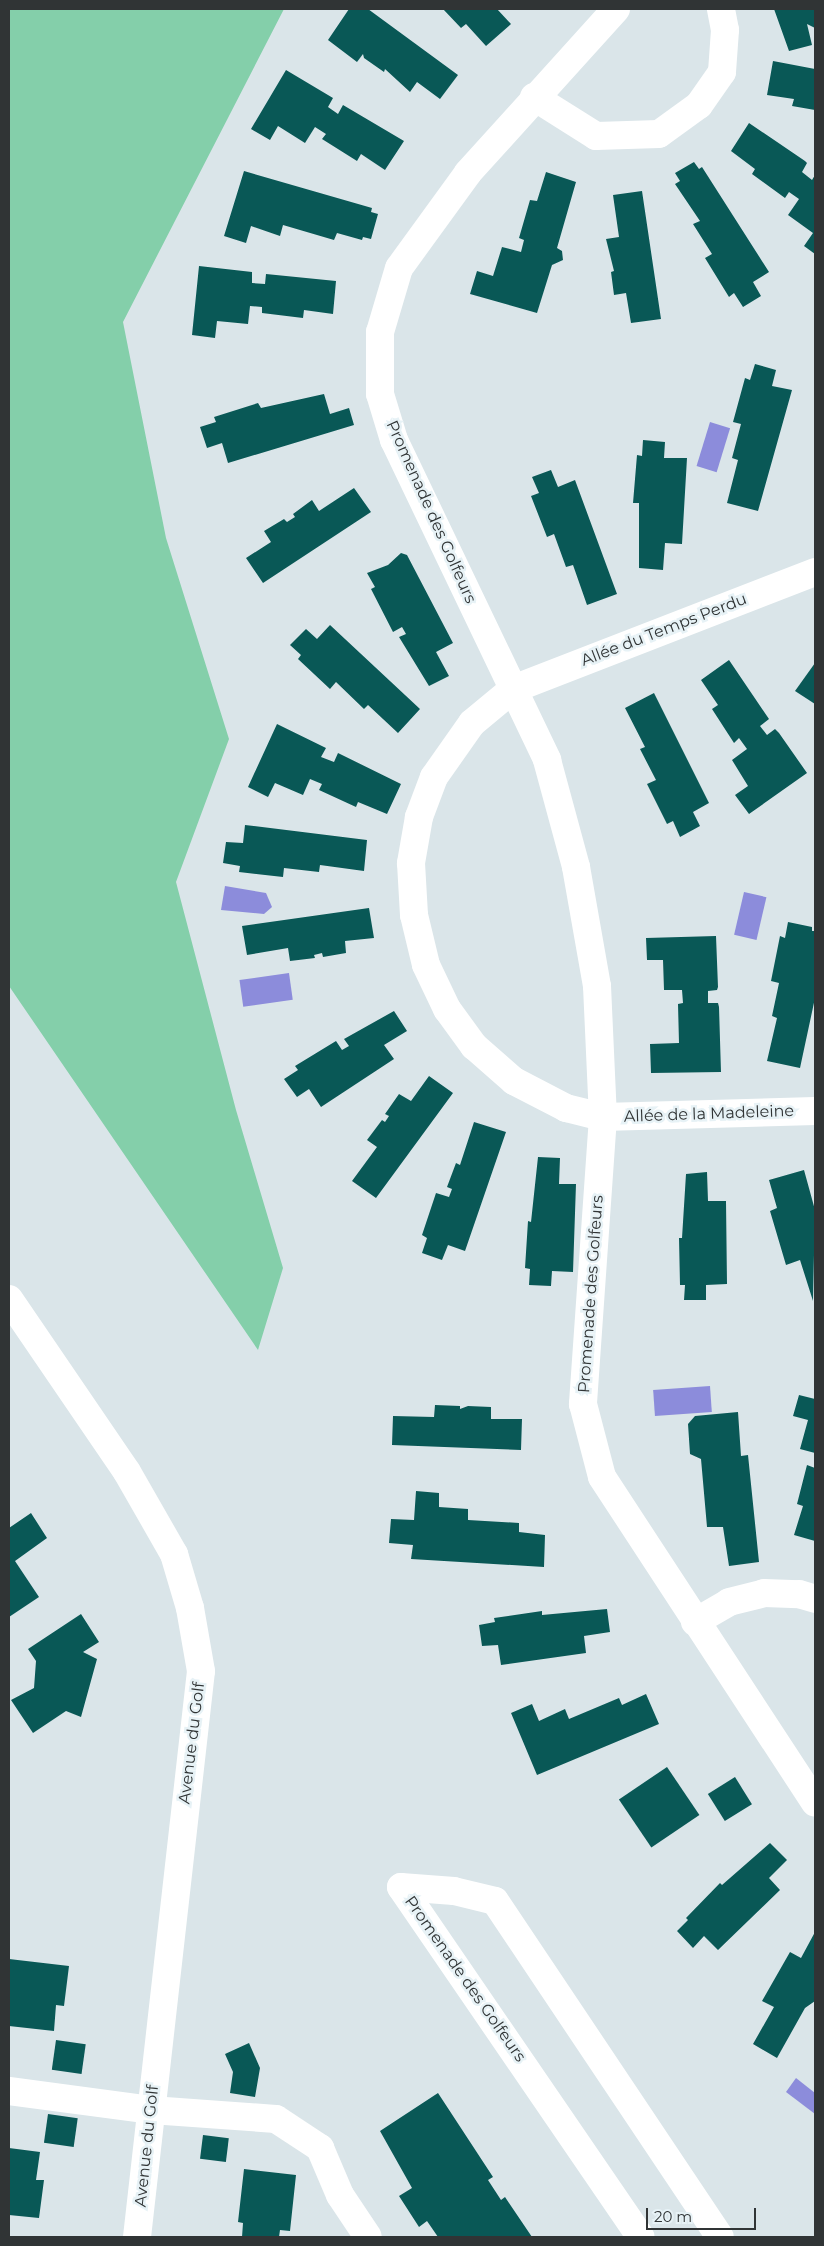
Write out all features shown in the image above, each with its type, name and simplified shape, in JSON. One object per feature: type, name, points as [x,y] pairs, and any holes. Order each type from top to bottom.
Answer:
[{"type":"street","name":"Promenade des Golfeurs","points":[[616,9],[534,96],[468,173],[399,268],[380,332],[380,394],[394,440],[547,760],[576,867],[597,986],[603,1117],[583,1404],[602,1476],[695,1622],[815,1803]]},
{"type":"street","points":[[534,96],[596,136],[659,134],[699,105],[722,72],[725,30],[720,9]]},
{"type":"street","name":"Allée du Temps Perdu","points":[[513,689],[815,572]]},
{"type":"street","points":[[513,689],[472,723],[434,777],[420,817],[411,863],[414,915],[426,966],[447,1008],[474,1046],[514,1081],[566,1108],[603,1117]]},
{"type":"street","name":"Allée de la Madeleine","points":[[603,1117],[815,1111]]},
{"type":"street","name":"Avenue du Golf","points":[[12,1310],[127,1472],[174,1554],[190,1608],[201,1671],[137,2237]]},
{"type":"street","points":[[695,1622],[728,1602],[764,1593],[799,1594],[815,1599]]},
{"type":"street","name":"Promenade des Golfeurs","points":[[641,2237],[401,1887],[454,1891],[495,1901],[720,2237]]},
{"type":"street","points":[[9,2091],[150,2110],[276,2119],[299,2131],[320,2148],[340,2195],[368,2237]]},
{"type":"green space","points":[[9,9],[284,9],[123,322],[166,538],[229,739],[176,882],[236,1110],[283,1268],[258,1350],[9,986]]},
{"type":"water","points":[[710,422],[730,428],[717,472],[697,466]]},
{"type":"water","points":[[225,886],[266,893],[272,907],[264,914],[221,910]]},
{"type":"water","points":[[744,892],[766,897],[757,940],[734,935]]},
{"type":"water","points":[[289,973],[293,1000],[243,1007],[239,980]]},
{"type":"water","points":[[710,1386],[712,1412],[655,1416],[653,1390]]},
{"type":"water","points":[[796,2078],[815,2093],[815,2114],[786,2092]]},
{"type":"building","points":[[349,9],[368,9],[458,75],[440,99],[417,82],[410,92],[385,69],[384,72],[364,58],[363,54],[357,62],[328,40]]},
{"type":"building","points":[[443,9],[497,9],[511,24],[486,46],[466,24],[461,28]]},
{"type":"building","points":[[774,9],[815,9],[815,28],[807,24],[812,45],[789,51]]},
{"type":"building","points":[[773,61],[815,69],[815,110],[792,106],[794,99],[767,95]]},
{"type":"building","points":[[286,70],[333,98],[328,107],[338,114],[343,105],[404,141],[385,170],[361,154],[357,161],[322,139],[326,134],[315,127],[305,143],[278,126],[270,140],[251,129]]},
{"type":"building","points":[[749,123],[805,161],[807,163],[802,172],[812,180],[815,175],[815,254],[804,246],[813,233],[788,215],[799,199],[789,192],[785,198],[752,174],[755,169],[731,151]]},
{"type":"building","points":[[694,162],[699,169],[702,167],[769,272],[753,282],[761,296],[743,307],[734,293],[729,297],[705,258],[712,254],[693,224],[700,221],[675,184],[680,181],[675,173]]},
{"type":"building","points":[[244,171],[372,208],[371,212],[378,214],[371,239],[363,237],[362,240],[337,233],[334,240],[283,225],[280,236],[251,226],[246,243],[224,236]]},
{"type":"building","points":[[546,172],[576,182],[557,248],[562,251],[563,260],[552,265],[537,313],[470,294],[477,271],[493,276],[502,247],[521,252],[524,240],[519,238],[530,200],[537,201]]},
{"type":"building","points":[[642,191],[661,319],[631,323],[626,293],[614,295],[611,272],[614,271],[606,239],[619,237],[613,195]]},
{"type":"building","points":[[199,266],[252,272],[252,283],[265,284],[266,274],[336,281],[333,314],[304,310],[303,318],[262,313],[262,307],[250,306],[248,324],[217,321],[215,338],[192,335]]},
{"type":"building","points":[[755,364],[776,370],[772,386],[792,390],[758,511],[727,503],[738,460],[732,458],[741,424],[733,422],[745,378],[750,380]]},
{"type":"building","points":[[324,394],[330,414],[349,408],[354,425],[228,463],[222,443],[207,448],[200,427],[216,422],[214,417],[258,403],[261,408]]},
{"type":"building","points":[[643,440],[665,442],[664,458],[687,458],[682,544],[665,543],[663,570],[639,568],[639,503],[633,503],[637,455],[642,456]]},
{"type":"building","points":[[551,470],[558,487],[575,480],[617,594],[587,605],[573,565],[566,567],[554,534],[547,537],[531,496],[539,493],[532,477]]},
{"type":"building","points":[[354,488],[371,512],[263,583],[246,558],[271,542],[264,531],[284,519],[287,522],[295,517],[293,514],[312,500],[319,511]]},
{"type":"building","points":[[401,553],[407,555],[453,643],[436,652],[449,676],[429,686],[399,637],[406,634],[402,627],[393,632],[371,589],[375,587],[367,573],[388,565]]},
{"type":"building","points":[[330,625],[420,709],[398,733],[368,705],[364,709],[336,682],[330,689],[298,659],[301,655],[290,645],[306,629],[317,639]]},
{"type":"building","points":[[729,660],[769,719],[760,726],[767,735],[775,729],[779,733],[807,773],[749,814],[735,795],[748,786],[732,760],[747,749],[739,738],[734,743],[712,709],[718,705],[701,680]]},
{"type":"building","points":[[815,663],[815,704],[795,691]]},
{"type":"building","points":[[654,693],[709,803],[693,812],[700,826],[680,837],[673,821],[667,824],[647,784],[656,780],[640,749],[645,747],[625,708]]},
{"type":"building","points":[[277,724],[326,748],[321,757],[334,762],[338,753],[401,784],[387,814],[358,802],[356,807],[319,790],[322,784],[310,779],[303,795],[275,783],[268,797],[248,787]]},
{"type":"building","points":[[245,825],[367,840],[364,871],[320,865],[319,872],[284,868],[283,877],[239,872],[240,866],[223,863],[226,842],[243,843]]},
{"type":"building","points":[[369,908],[374,938],[345,941],[346,953],[323,957],[322,953],[314,955],[315,958],[290,961],[288,948],[247,955],[242,926]]},
{"type":"building","points":[[788,922],[812,927],[812,931],[815,931],[815,998],[800,1068],[767,1061],[777,1018],[772,1016],[779,983],[771,981],[780,936],[785,938]]},
{"type":"building","points":[[716,936],[718,987],[717,990],[708,991],[708,1003],[718,1003],[719,1007],[721,1072],[651,1073],[650,1044],[679,1043],[678,1004],[683,1003],[682,990],[664,990],[663,960],[647,960],[646,938]]},
{"type":"building","points":[[394,1011],[407,1031],[384,1045],[394,1059],[321,1107],[309,1089],[297,1097],[284,1079],[298,1070],[295,1066],[336,1041],[342,1050],[349,1046],[344,1039]]},
{"type":"building","points":[[429,1076],[453,1093],[376,1198],[352,1181],[377,1147],[367,1140],[382,1120],[385,1122],[389,1116],[385,1114],[399,1094],[411,1101]]},
{"type":"building","points":[[474,1122],[506,1132],[465,1251],[448,1245],[442,1260],[422,1253],[427,1238],[422,1235],[436,1193],[449,1197],[452,1189],[447,1187],[456,1163],[460,1165]]},
{"type":"building","points":[[538,1157],[560,1158],[559,1184],[576,1184],[573,1272],[552,1271],[551,1286],[529,1285],[530,1269],[525,1268],[528,1221],[531,1222]]},
{"type":"building","points":[[804,1170],[815,1210],[813,1301],[800,1260],[786,1265],[770,1211],[777,1208],[769,1180]]},
{"type":"building","points":[[707,1172],[708,1201],[726,1201],[727,1284],[706,1285],[706,1300],[684,1300],[685,1285],[680,1285],[679,1238],[682,1238],[686,1174]]},
{"type":"building","points":[[799,1395],[815,1399],[815,1453],[800,1449],[808,1420],[793,1416]]},
{"type":"building","points":[[435,1405],[460,1406],[460,1409],[468,1406],[491,1407],[491,1419],[522,1419],[521,1450],[392,1445],[393,1416],[434,1417]]},
{"type":"building","points":[[738,1412],[741,1456],[748,1455],[759,1562],[729,1566],[723,1527],[707,1527],[701,1459],[690,1454],[688,1424],[695,1416]]},
{"type":"building","points":[[807,1465],[815,1468],[815,1541],[794,1535],[803,1506],[797,1504]]},
{"type":"building","points":[[416,1491],[439,1493],[439,1507],[468,1509],[468,1520],[519,1523],[519,1532],[545,1535],[544,1567],[411,1559],[413,1545],[389,1543],[391,1519],[414,1520]]},
{"type":"building","points":[[31,1513],[47,1538],[15,1561],[39,1597],[9,1617],[9,1528]]},
{"type":"building","points":[[607,1609],[610,1632],[584,1636],[586,1653],[501,1665],[498,1645],[482,1646],[479,1625],[495,1622],[494,1618],[542,1611],[542,1615]]},
{"type":"building","points":[[81,1614],[99,1642],[83,1652],[97,1659],[81,1717],[66,1711],[33,1733],[11,1700],[34,1688],[36,1661],[28,1649]]},
{"type":"building","points":[[646,1694],[659,1724],[537,1775],[511,1713],[532,1704],[539,1721],[565,1709],[569,1719],[619,1698],[622,1705]]},
{"type":"building","points":[[667,1767],[699,1815],[651,1848],[619,1799]]},
{"type":"building","points":[[735,1777],[752,1804],[725,1821],[708,1794]]},
{"type":"building","points":[[770,1843],[787,1860],[769,1878],[780,1890],[718,1950],[704,1936],[693,1948],[677,1931],[688,1920],[686,1918],[720,1883],[722,1885]]},
{"type":"building","points":[[815,1932],[815,2001],[805,2008],[777,2058],[753,2044],[774,2007],[762,2001],[790,1952],[801,1958]]},
{"type":"building","points":[[9,1959],[69,1966],[64,2006],[56,2005],[54,2031],[9,2026]]},
{"type":"building","points":[[56,2040],[86,2044],[82,2074],[52,2070]]},
{"type":"building","points":[[249,2043],[260,2068],[255,2097],[230,2093],[233,2072],[225,2054]]},
{"type":"building","points":[[438,2093],[493,2177],[488,2180],[501,2200],[505,2197],[532,2237],[438,2237],[427,2221],[419,2227],[399,2196],[412,2188],[380,2131]]},
{"type":"building","points":[[48,2114],[78,2118],[74,2147],[44,2143]]},
{"type":"building","points":[[203,2135],[229,2138],[226,2162],[200,2159]]},
{"type":"building","points":[[9,2148],[40,2152],[36,2180],[44,2180],[39,2218],[9,2215]]},
{"type":"building","points":[[244,2169],[296,2175],[290,2231],[280,2230],[279,2237],[242,2237],[243,2223],[238,2222]]}]
